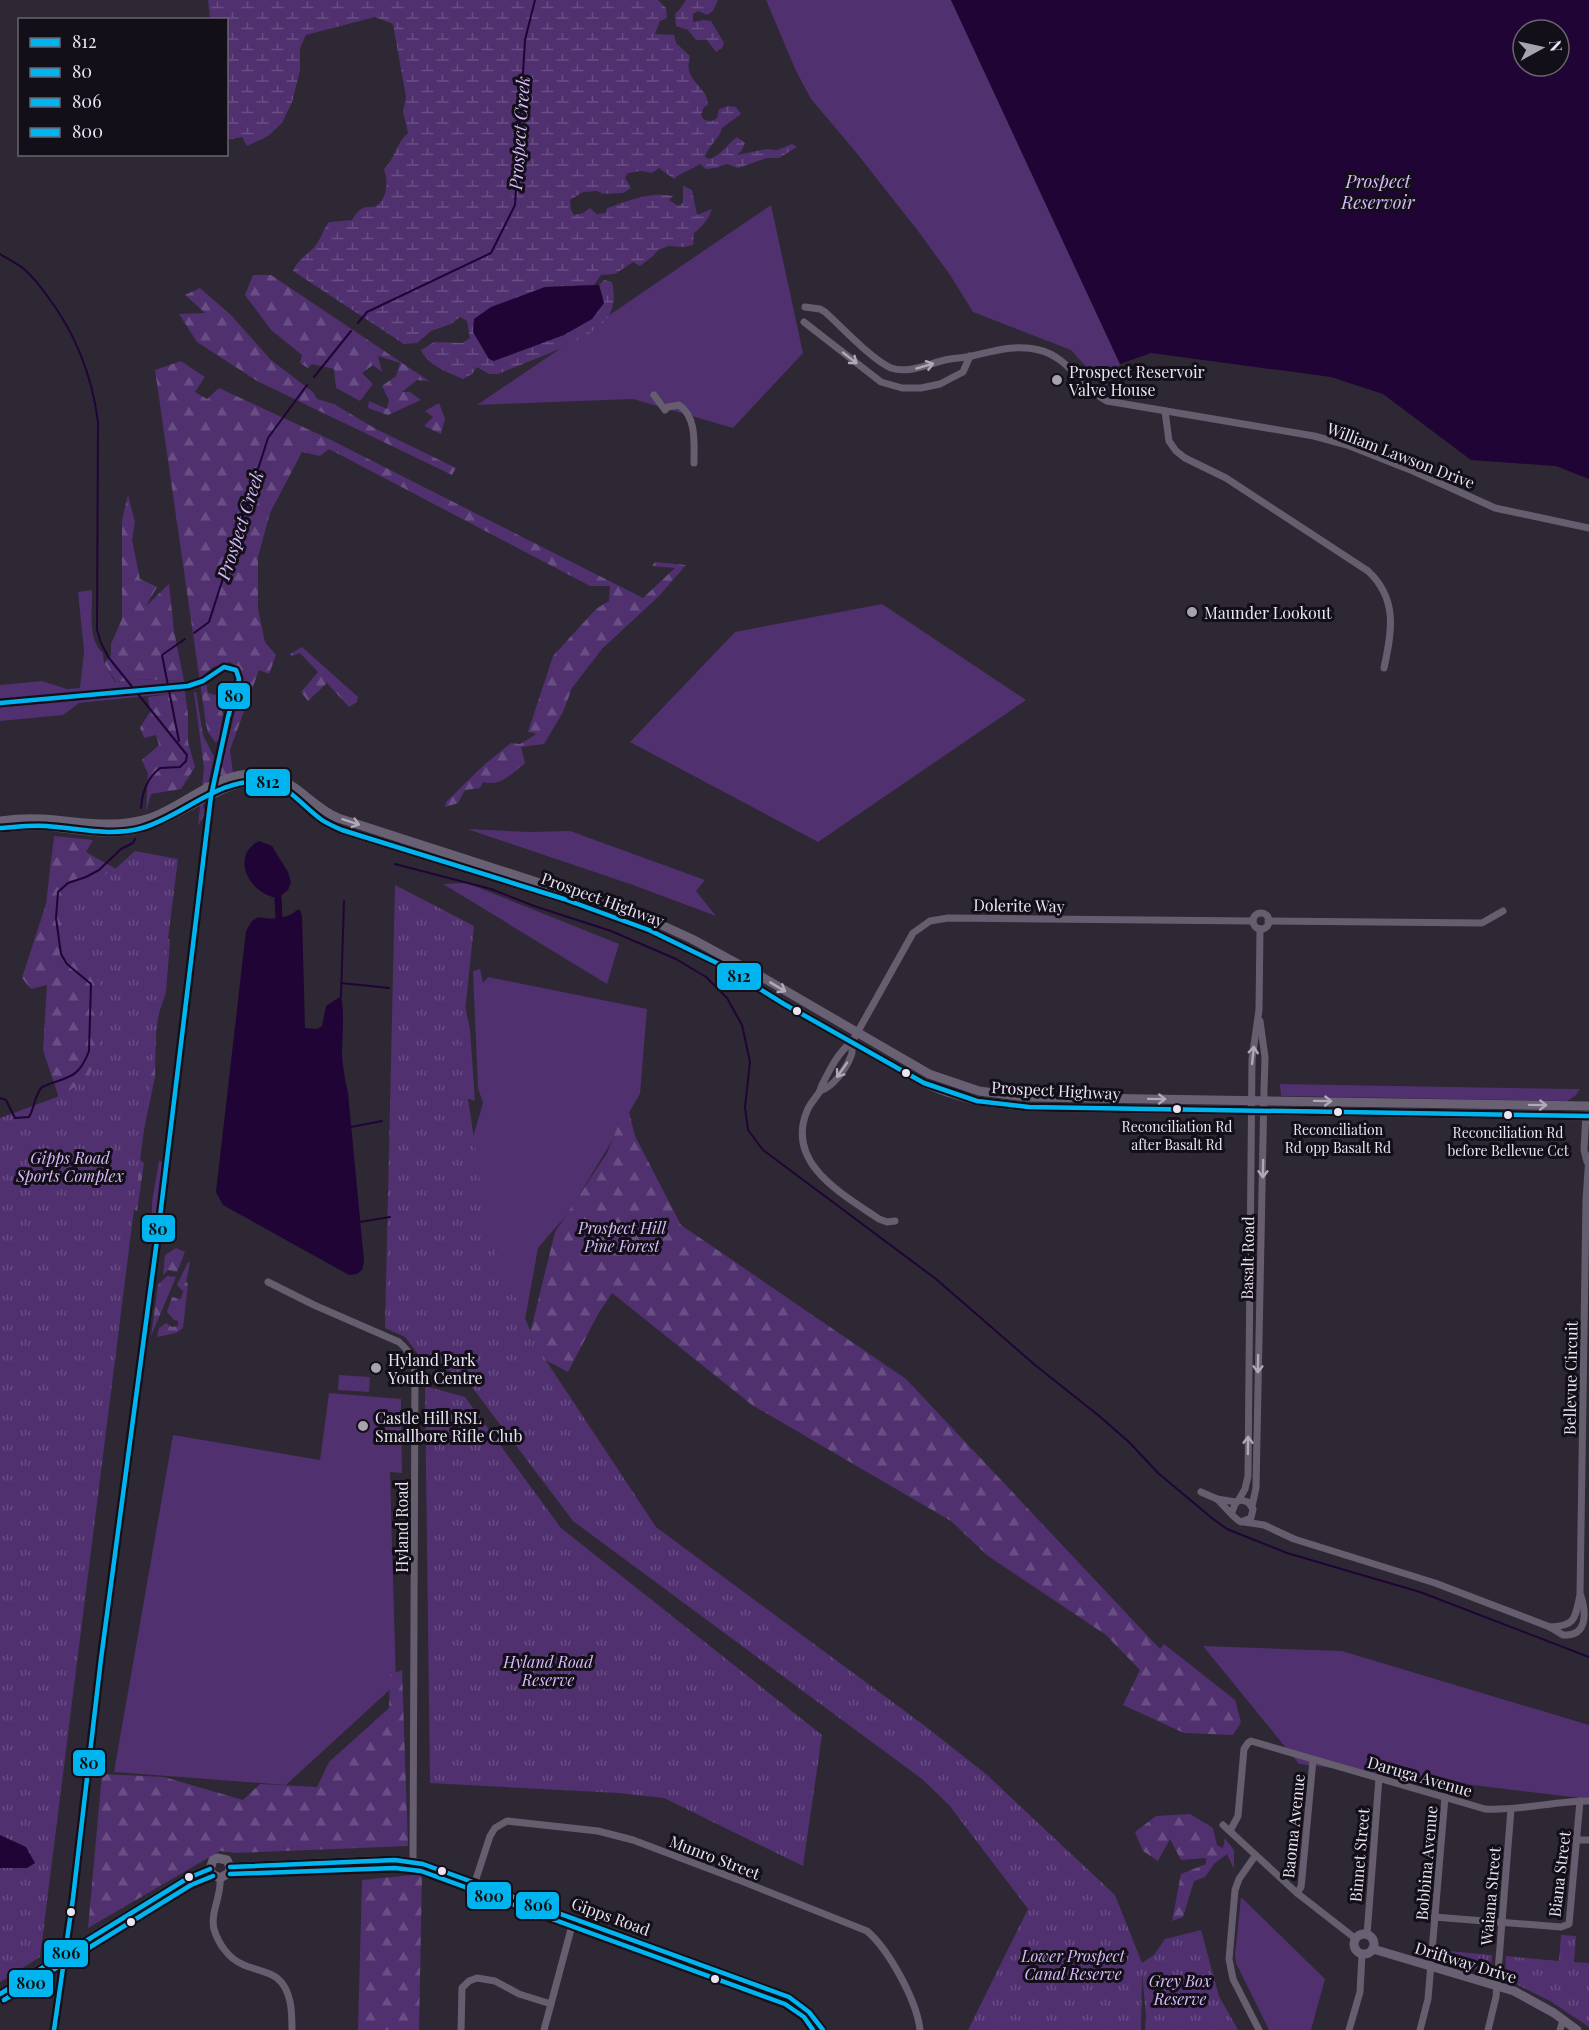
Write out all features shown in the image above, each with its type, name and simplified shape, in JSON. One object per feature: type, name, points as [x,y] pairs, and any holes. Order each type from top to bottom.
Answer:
[{"type":"main road","name":"Prospect Highway","points":[[102,829],[124,831],[151,821],[205,795],[240,783],[258,781],[276,785],[294,795],[323,821],[342,830],[564,899],[686,946],[739,975],[784,1004],[854,1037],[924,1083],[947,1092],[989,1103],[1029,1107],[1589,1106]]},
{"type":"main road","points":[[0,821],[41,819],[102,829]]},
{"type":"main road","points":[[0,828],[44,826],[102,829]]},
{"type":"main road","name":"Prospect Highway","points":[[1264,1106],[1587,1116]]},
{"type":"main road","points":[[0,1994],[188,1878],[210,1869],[213,1860],[217,1858],[227,1860],[230,1867],[229,1873],[220,1878],[215,1877],[210,1869]]},
{"type":"main road","name":"Gipps Road","points":[[230,1867],[372,1860],[413,1862],[475,1882],[789,1997],[809,2012],[823,2030]]},
{"type":"main road","points":[[1363,1934],[1367,1935],[1374,1941],[1373,1949],[1362,1954],[1355,1948],[1356,1939],[1363,1934]]},
{"type":"main road","name":"Driftway Drive","points":[[1373,1949],[1497,1985],[1528,1998],[1561,2025],[1576,2030]]},
{"type":"street","name":"William Lawson Drive","points":[[805,307],[825,312],[891,368],[915,369],[947,359],[1007,348],[1038,350],[1061,360],[1070,367],[1087,388],[1107,401],[1325,439],[1347,445],[1413,471],[1494,508],[1589,528]]},
{"type":"street","points":[[804,322],[881,382],[893,387],[921,388],[940,384],[963,372],[970,356]]},
{"type":"street","points":[[654,395],[665,410],[668,407],[679,405],[685,409],[692,423],[694,463]]},
{"type":"street","points":[[1166,411],[1169,441],[1176,451],[1185,458],[1226,478],[1368,571],[1380,582],[1386,594],[1391,617],[1390,640],[1384,668]]},
{"type":"street","points":[[1269,921],[1482,923],[1503,911]]},
{"type":"street","points":[[1259,913],[1267,916],[1269,921],[1265,928],[1260,929],[1255,927],[1253,921],[1259,913]]},
{"type":"street","name":"Dolerite Way","points":[[895,1221],[879,1220],[822,1178],[811,1163],[803,1134],[804,1119],[810,1105],[820,1091],[828,1088],[853,1054],[854,1037],[913,933],[930,921],[948,918],[1253,921]]},
{"type":"street","name":"Basalt Road","points":[[1237,1502],[1245,1489],[1248,1476],[1252,1059],[1259,1010],[1260,929]]},
{"type":"street","name":"Basalt Road","points":[[1252,1507],[1256,1488],[1265,1057],[1259,1010]]},
{"type":"street","name":"Bellevue Circuit","points":[[1550,1627],[1566,1626],[1573,1620],[1581,1595],[1587,1321],[1588,1159],[1584,1149],[1589,1106]]},
{"type":"street","points":[[1251,1252],[1260,1253]]},
{"type":"street","name":"Hyland Road","points":[[268,1282],[399,1342],[408,1350],[413,1359],[415,1453],[413,1862]]},
{"type":"street","points":[[1201,1492],[1217,1499],[1248,1502],[1264,1525]]},
{"type":"street","points":[[1217,1499],[1232,1512],[1235,1519],[1244,1522],[1251,1518],[1252,1507]]},
{"type":"street","points":[[1232,1512],[1237,1502]]},
{"type":"street","name":"Bellevue Circuit","points":[[1244,1522],[1264,1525],[1294,1539],[1435,1583],[1550,1627],[1563,1635],[1568,1636],[1580,1629],[1585,1616],[1581,1595]]},
{"type":"street","name":"Daruga Avenue","points":[[1230,1831],[1238,1816],[1244,1749],[1248,1743],[1256,1742],[1485,1809],[1511,1809],[1589,1801]]},
{"type":"street","name":"Baoma Avenue","points":[[1297,1893],[1301,1887],[1313,1760]]},
{"type":"street","name":"Binnet Street","points":[[1367,1935],[1379,1778]]},
{"type":"street","name":"Bobbina Avenue","points":[[1420,2030],[1428,1999],[1445,1797]]},
{"type":"street","name":"Biana Street","points":[[1434,1917],[1561,1927],[1569,1924],[1580,1801]]},
{"type":"street","name":"Waiana Street","points":[[1488,2030],[1497,1985],[1511,1809]]},
{"type":"street","name":"Munro Street","points":[[475,1882],[490,1836],[495,1828],[507,1821],[598,1831],[633,1840],[867,1931],[879,1942],[908,1993],[919,2020],[920,2030]]},
{"type":"street","points":[[1223,1825],[1297,1893],[1356,1939]]},
{"type":"street","points":[[1577,1840],[1589,1840]]},
{"type":"street","points":[[1255,1856],[1239,1879],[1235,1890],[1229,1959],[1233,1979],[1259,2030]]},
{"type":"street","points":[[220,1878],[221,1885],[214,1916],[214,1928],[220,1944],[229,1956],[242,1965],[262,1970],[277,1978],[286,1989],[290,2002],[292,2030]]},
{"type":"street","points":[[544,2030],[574,1918]]},
{"type":"street","points":[[1349,2030],[1360,1992],[1362,1954]]},
{"type":"street","points":[[460,2030],[462,1988],[469,1981],[477,1978],[495,1981],[519,1994],[551,2004]]},
{"type":"green space","points":[[208,0],[658,0],[666,8],[667,18],[660,21],[655,34],[674,35],[676,43],[690,56],[689,71],[706,95],[708,105],[704,107],[701,115],[704,120],[712,121],[717,118],[719,109],[729,106],[736,107],[741,114],[722,128],[705,157],[709,159],[717,155],[737,137],[745,143],[737,155],[766,149],[777,150],[792,144],[797,147],[779,158],[767,158],[738,168],[727,164],[706,169],[700,164],[674,179],[659,168],[652,173],[641,171],[628,173],[625,178],[631,188],[623,193],[583,192],[570,200],[574,215],[590,208],[597,214],[606,213],[607,208],[656,195],[673,196],[669,200],[678,206],[683,203],[683,186],[692,190],[697,215],[712,209],[705,222],[694,233],[693,245],[669,246],[658,250],[640,266],[633,262],[615,274],[601,275],[594,285],[545,287],[604,303],[599,285],[604,280],[612,282],[614,297],[612,307],[608,317],[597,329],[555,351],[498,374],[489,374],[477,367],[472,374],[463,379],[433,364],[421,350],[434,342],[462,343],[470,338],[467,321],[460,317],[451,324],[431,331],[417,343],[404,344],[293,271],[299,261],[316,245],[329,222],[352,220],[361,209],[376,206],[383,199],[386,184],[384,169],[408,133],[403,111],[406,97],[393,24],[375,17],[306,35],[300,48],[300,70],[292,102],[282,123],[268,136],[247,146],[242,137],[228,140],[228,18],[210,18]]},
{"type":"green space","points":[[686,0],[718,0],[713,11],[707,15],[698,11],[693,14],[693,22],[711,21],[724,43],[722,48],[716,52],[707,40],[696,40],[688,30],[676,26],[675,14]]},
{"type":"green space","points":[[766,0],[951,0],[1120,364],[1105,388],[1071,350],[973,312],[918,231],[811,99],[796,71]]},
{"type":"green space","points":[[771,205],[803,353],[733,428],[633,399],[477,405]]},
{"type":"green space","points":[[253,275],[271,275],[429,381],[417,380],[402,392],[410,392],[421,400],[388,415],[368,408],[369,401],[387,409],[389,400],[382,386],[396,376],[400,363],[378,356],[382,372],[373,365],[362,373],[373,384],[360,401],[336,388],[334,369],[312,364],[308,368],[300,363],[302,355],[271,330],[245,295]]},
{"type":"green space","points":[[200,288],[231,315],[271,360],[313,392],[317,399],[334,404],[376,429],[456,468],[452,475],[257,381],[197,342],[179,314],[205,313],[185,295]]},
{"type":"green space","points":[[181,361],[205,377],[195,392],[207,399],[219,388],[329,439],[643,598],[675,568],[652,566],[655,562],[686,565],[659,596],[602,649],[572,688],[563,712],[544,744],[521,747],[525,763],[511,775],[495,783],[483,782],[480,788],[465,790],[458,803],[445,807],[446,802],[484,765],[511,743],[520,744],[535,735],[535,733],[528,732],[553,656],[596,609],[609,601],[610,586],[590,586],[329,449],[320,456],[302,452],[270,513],[258,557],[258,609],[265,642],[276,655],[269,674],[259,670],[230,750],[233,773],[221,777],[220,773],[243,679],[239,668],[230,662],[213,667],[205,674],[208,693],[216,695],[223,714],[219,738],[215,742],[206,724],[155,370]]},
{"type":"green space","points":[[439,403],[445,419],[441,434],[424,426],[433,417],[425,411]]},
{"type":"green space","points":[[128,495],[135,522],[132,540],[140,579],[157,587],[146,606],[169,584],[174,631],[184,681],[140,679],[116,682],[104,663],[111,655],[111,644],[122,619],[122,520]]},
{"type":"green space","points":[[92,590],[92,624],[95,640],[115,682],[140,679],[184,681],[185,692],[79,703],[63,715],[0,721],[0,707],[60,702],[59,694],[0,700],[0,685],[42,681],[67,689],[80,688],[84,651],[78,592]]},
{"type":"green space","points":[[882,604],[1026,700],[818,842],[630,742],[735,632]]},
{"type":"green space","points":[[302,647],[358,697],[357,702],[349,707],[327,683],[308,701],[301,692],[318,672],[300,653],[292,656],[290,654]]},
{"type":"green space","points":[[185,692],[188,742],[195,767],[181,789],[151,794],[146,812],[148,774],[142,760],[159,745],[156,735],[144,738],[140,728],[150,712],[148,697]]},
{"type":"green space","points":[[194,692],[196,692],[203,735],[214,757],[206,786],[204,815],[198,826],[204,768]]},
{"type":"green space","points":[[467,829],[570,831],[705,880],[696,891],[716,916],[633,885]]},
{"type":"green space","points":[[54,836],[93,840],[86,852],[125,874],[170,941],[166,992],[156,1022],[155,1077],[138,1158],[144,1163],[137,1211],[105,1194],[68,1125],[43,1050],[47,985],[31,989],[22,978],[46,904]]},
{"type":"green space","name":"Gipps Road Sports Complex","points":[[135,851],[178,859],[40,1957],[0,1982],[0,1118],[65,1094],[89,1076],[99,1049],[101,986],[91,970],[73,957],[68,936],[65,902],[81,887],[115,869]]},
{"type":"green space","points":[[467,883],[619,944],[607,984],[443,884]]},
{"type":"green space","name":"Lower Prospect Canal Reserve","points":[[395,885],[474,926],[461,1050],[488,1236],[539,1350],[656,1527],[925,1726],[986,1774],[1115,1895],[1142,1963],[1154,1955],[1165,1939],[1201,1930],[1219,1996],[1238,2030],[1145,2030],[1142,1972],[1141,2030],[968,2030],[1028,1909],[949,1805],[922,1779],[573,1521],[465,1378],[420,1357],[405,1337],[385,1328]]},
{"type":"green space","points":[[455,959],[470,1029],[475,1101],[464,1097],[454,1033]]},
{"type":"green space","points":[[480,969],[483,983],[488,977],[647,1009],[640,1094],[569,1212],[538,1248],[521,1342],[465,1164],[483,1103],[478,1088],[473,971]]},
{"type":"green space","points":[[1280,1084],[1580,1089],[1567,1101],[1281,1096]]},
{"type":"green space","name":"Prospect Hill Pine Forest","points":[[627,1104],[635,1136],[681,1225],[906,1379],[1160,1649],[1164,1644],[1235,1700],[1241,1722],[1233,1735],[1184,1733],[1123,1705],[1140,1670],[1106,1635],[988,1556],[951,1521],[752,1405],[612,1293],[598,1314],[568,1372],[526,1350],[555,1232],[607,1153]]},
{"type":"green space","points":[[159,1161],[163,1162],[155,1220],[152,1220],[152,1202]]},
{"type":"green space","points":[[176,1248],[185,1252],[177,1272],[168,1270],[163,1275],[165,1255]]},
{"type":"green space","points":[[188,1262],[190,1263],[186,1282],[188,1284],[183,1328],[176,1333],[157,1337],[159,1328],[166,1323],[172,1327],[178,1326],[178,1321],[167,1312],[172,1297],[181,1299],[183,1291],[177,1285]]},
{"type":"green space","points":[[167,1276],[176,1277],[151,1336],[158,1285]]},
{"type":"green space","points":[[339,1375],[370,1377],[369,1392],[338,1390]]},
{"type":"green space","name":"Hyland Road Reserve","points":[[425,1386],[465,1397],[561,1528],[822,1735],[803,1866],[664,1798],[618,1793],[430,1783]]},
{"type":"green space","points":[[329,1393],[401,1399],[402,1473],[390,1472],[396,1684],[286,1785],[114,1772],[173,1435],[320,1460]]},
{"type":"green space","points":[[1203,1646],[1342,1651],[1589,1725],[1589,1799],[1299,1764]]},
{"type":"green space","points":[[402,1670],[408,1846],[236,1853],[220,1851],[88,1928],[102,1774],[164,1777],[243,1800],[260,1784],[317,1787],[329,1762],[389,1708],[390,1675]]},
{"type":"green space","points":[[1190,1814],[1213,1828],[1217,1845],[1223,1848],[1225,1839],[1234,1850],[1234,1869],[1227,1854],[1214,1864],[1205,1877],[1194,1881],[1183,1917],[1172,1921],[1181,1874],[1206,1864],[1206,1858],[1181,1860],[1170,1839],[1158,1861],[1143,1851],[1135,1832],[1156,1816]]},
{"type":"green space","points":[[422,1874],[419,2030],[358,2030],[362,1880]]},
{"type":"green space","points":[[1241,1897],[1325,1979],[1311,2030],[1269,2030],[1236,1963]]},
{"type":"green space","points":[[1561,1935],[1576,1936],[1574,1962],[1589,1963],[1589,2027],[1550,2001],[1508,1980],[1505,1973],[1506,1956],[1559,1961]]},
{"type":"green space","points":[[1439,1950],[1492,1955],[1491,1970],[1487,1973],[1442,1960],[1438,1955]]},
{"type":"water","name":"Prospect Reservoir","points":[[951,0],[1589,0],[1589,479],[1556,466],[1471,460],[1383,394],[1331,377],[1151,353],[1120,364]]},
{"type":"water","points":[[599,285],[604,303],[592,319],[564,335],[494,361],[489,359],[473,332],[474,319],[491,307],[545,287]]},
{"type":"water","points":[[259,841],[272,846],[288,872],[291,882],[288,890],[278,898],[259,890],[252,883],[244,865],[245,856],[250,848]]},
{"type":"water","points":[[300,910],[302,916],[305,1028],[317,1029],[322,1026],[326,1006],[341,996],[342,1055],[348,1093],[364,1261],[362,1270],[357,1274],[349,1275],[223,1205],[216,1192],[246,931],[252,921],[258,917],[279,918]]},
{"type":"water","points":[[0,1835],[26,1847],[35,1863],[27,1868],[0,1868]]},
{"type":"waterway","name":"Prospect Creek","points":[[358,323],[367,312],[491,253],[515,205],[525,40],[535,0]]},
{"type":"waterway","points":[[0,254],[27,272],[58,311],[75,341],[92,388],[98,422],[97,630],[101,643],[109,658],[187,755],[186,761],[180,767],[160,768],[155,772],[146,786],[141,808]]},
{"type":"waterway","name":"Prospect Creek","points":[[314,377],[351,331]]},
{"type":"waterway","name":"Prospect Creek","points":[[194,633],[209,622],[268,438],[307,385]]},
{"type":"waterway","name":"Prospect Creek","points":[[179,741],[162,655],[185,639]]},
{"type":"waterway","name":"Prospect Creek","points":[[0,1098],[6,1100],[15,1118],[29,1117],[37,1094],[42,1087],[71,1076],[85,1060],[89,1051],[91,984],[67,964],[61,954],[56,918],[58,892],[68,883],[99,870],[135,839]]},
{"type":"waterway","points":[[395,864],[491,889],[534,906],[611,931],[676,959],[706,977],[727,998],[742,1025],[750,1062],[745,1107],[748,1130],[763,1150],[936,1279],[1035,1365],[1129,1442],[1158,1473],[1227,1529],[1287,1553],[1420,1592],[1589,1657]]},
{"type":"waterway","points":[[278,898],[279,918]]},
{"type":"waterway","points":[[341,996],[344,901]]},
{"type":"waterway","points":[[341,983],[389,988]]},
{"type":"waterway","points":[[351,1127],[382,1121]]},
{"type":"waterway","points":[[360,1222],[390,1217]]},
{"type":"transit line","name":"80","points":[[0,703],[188,686],[203,681],[224,667],[236,670],[239,679],[228,717],[211,796],[159,1225],[54,2030]]},
{"type":"transit line","name":"812","points":[[0,828],[40,826],[106,832],[130,831],[157,823],[232,785],[248,782],[274,784],[289,792],[322,820],[342,830],[564,899],[649,930],[721,965],[784,1004],[924,1083],[977,1101],[1029,1107],[1589,1116]]},
{"type":"transit line","name":"806","points":[[230,1867],[395,1860],[423,1864],[789,1997],[809,2012],[823,2030]]},
{"type":"transit line","name":"800","points":[[230,1874],[395,1868],[421,1871],[785,2004],[804,2017],[813,2030]]},
{"type":"transit line","name":"806","points":[[0,1994],[188,1878],[210,1869]]},
{"type":"transit line","name":"800","points":[[4,2000],[191,1885],[213,1876]]},
{"type":"place","name":"Prospect Reservoir Valve House","points":[[1057,380]]},
{"type":"place","name":"Maunder Lookout","points":[[1192,612]]},
{"type":"place","name":"Reconciliation Rd after Basalt Rd","points":[[1177,1109]]},
{"type":"place","name":"Reconciliation Rd opp Basalt Rd","points":[[1338,1112]]},
{"type":"place","name":"Reconciliation Rd before Bellevue Cct","points":[[1508,1115]]},
{"type":"place","name":"Hyland Park Youth Centre","points":[[376,1368]]},
{"type":"place","name":"Castle Hill RSL Smallbore Rifle Club","points":[[363,1426]]},
{"type":"park label","name":"Grey Box Reserve","points":[[1180,1989]]}]
